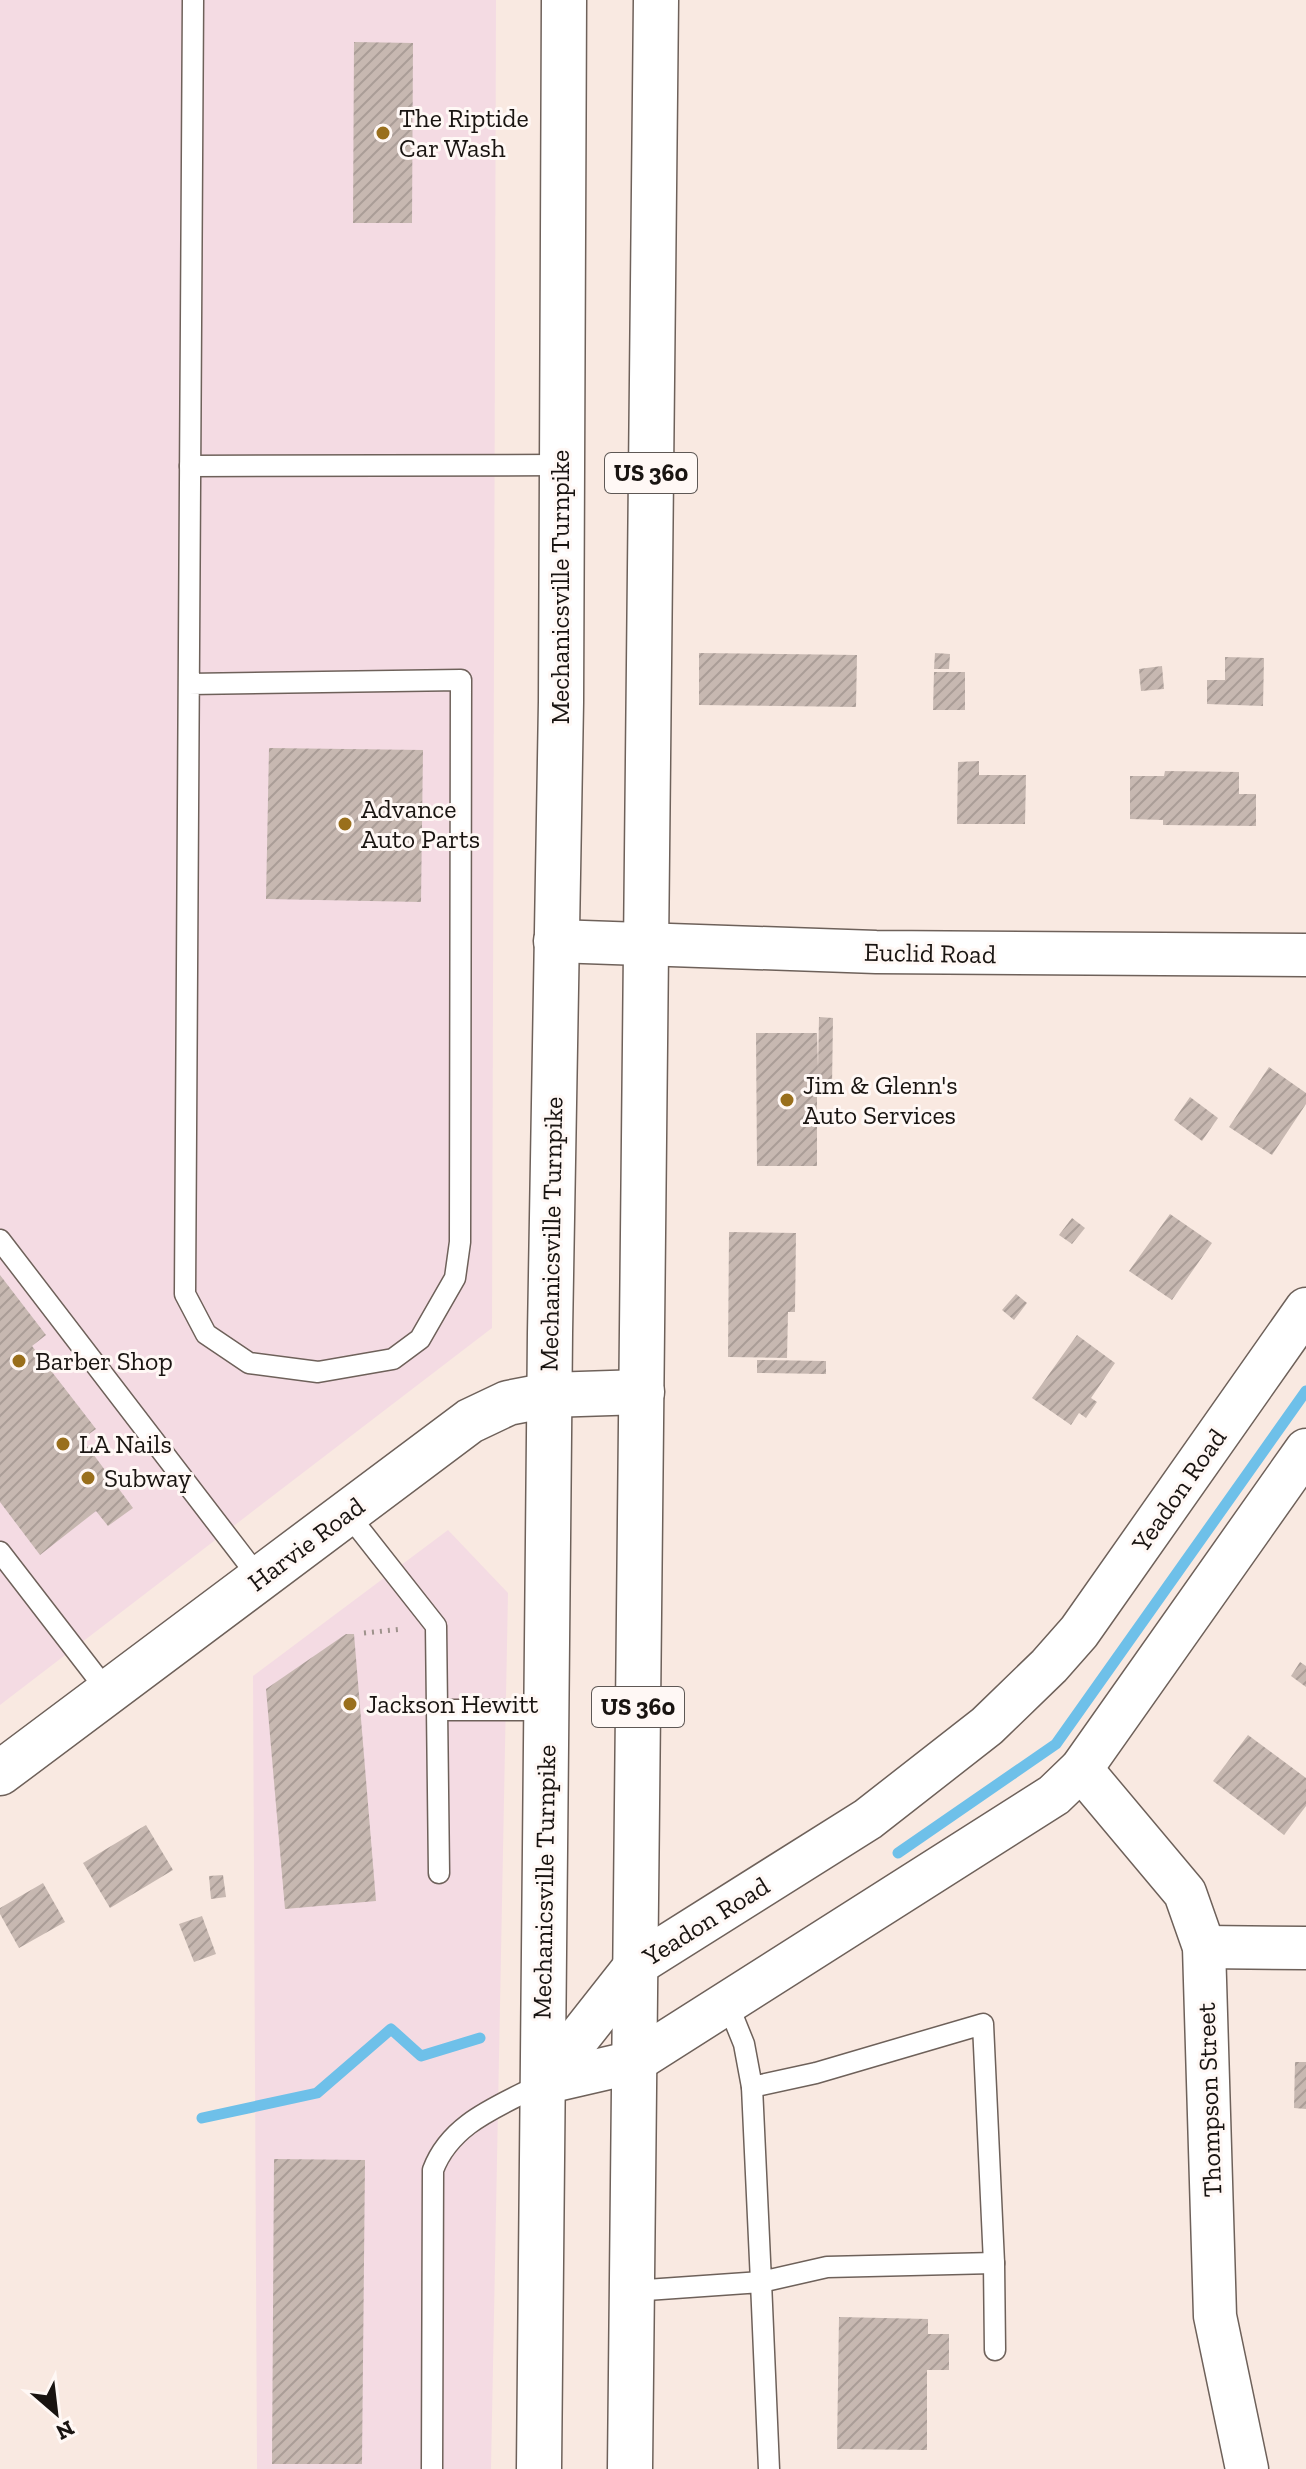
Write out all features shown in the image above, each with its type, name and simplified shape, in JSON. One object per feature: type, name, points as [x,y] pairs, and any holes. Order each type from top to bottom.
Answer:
[{"type":"main road","name":"Mechanicsville Turnpike","points":[[539,2469],[549,1395],[561,702],[564,0]]},
{"type":"main road","name":"US 360","points":[[630,2469],[656,0]]},
{"type":"main road","name":"Harvie Road","points":[[0,1773],[470,1421],[508,1403],[549,1395],[642,1392]]},
{"type":"street","name":"Euclid Road","points":[[555,941],[876,952],[1306,955]]},
{"type":"street","name":"Yeadon Road","points":[[543,2083],[636,1965],[868,1819],[987,1726],[1049,1666],[1079,1632],[1306,1309]]},
{"type":"street","points":[[543,2083],[634,2062],[1054,1795],[1081,1769],[1306,1450]]},
{"type":"street","name":"Thompson Street","points":[[1081,1769],[1185,1893],[1204,1947],[1215,2316],[1247,2469]]},
{"type":"street","points":[[1204,1947],[1306,1948]]},
{"type":"lane","points":[[189,684],[461,680],[460,1242],[455,1278],[427,1327],[420,1339],[393,1359],[318,1372],[249,1363],[206,1334],[185,1294],[193,0]]},
{"type":"lane","points":[[190,466],[560,465]]},
{"type":"lane","points":[[0,1240],[260,1579]]},
{"type":"lane","points":[[347,1513],[436,1626],[439,1873]]},
{"type":"lane","points":[[0,1552],[108,1692]]},
{"type":"lane","points":[[437,1710],[546,1710]]},
{"type":"lane","points":[[727,2002],[744,2044],[752,2087],[769,2469]]},
{"type":"lane","points":[[752,2087],[816,2073],[983,2024],[995,2350]]},
{"type":"lane","points":[[432,2469],[433,2170],[439,2154],[468,2123],[543,2083]]},
{"type":"lane","points":[[632,2291],[761,2282],[827,2267],[994,2263]]},
{"type":"shaded area","points":[[0,0],[496,0],[492,1328],[0,1705]]},
{"type":"shaded area","points":[[448,1530],[508,1593],[491,2469],[257,2469],[253,1676]]},
{"type":"building","name":"The Riptide Car Wash","points":[[354,42],[413,43],[412,223],[353,223]]},
{"type":"building","points":[[699,653],[857,655],[856,707],[699,705]]},
{"type":"building","points":[[935,653],[950,654],[949,669],[934,669]]},
{"type":"building","points":[[1225,657],[1264,658],[1263,706],[1207,704],[1207,680],[1225,680]]},
{"type":"building","points":[[1162,666],[1164,689],[1141,691],[1139,669]]},
{"type":"building","points":[[934,672],[965,672],[965,710],[933,710]]},
{"type":"building","name":"Advance Auto Parts","points":[[269,748],[423,750],[421,902],[266,899]]},
{"type":"building","points":[[979,761],[979,775],[1026,775],[1025,824],[957,824],[958,762]]},
{"type":"building","points":[[1165,771],[1239,772],[1239,794],[1256,794],[1256,826],[1163,825],[1163,820],[1130,819],[1130,776],[1164,776]]},
{"type":"building","name":"Jim & Glenn's Auto Services","points":[[819,1017],[833,1018],[832,1087],[817,1087],[817,1166],[757,1166],[756,1033],[817,1033],[818,1069]]},
{"type":"building","points":[[1269,1067],[1306,1093],[1306,1104],[1272,1155],[1229,1127]]},
{"type":"building","points":[[1190,1097],[1218,1118],[1202,1141],[1174,1120]]},
{"type":"building","points":[[1170,1214],[1212,1243],[1172,1300],[1129,1271]]},
{"type":"building","points":[[1072,1218],[1085,1228],[1072,1244],[1059,1235]]},
{"type":"building","points":[[729,1232],[796,1233],[795,1312],[788,1312],[787,1358],[728,1357]]},
{"type":"building","points":[[0,1275],[46,1335],[32,1346],[96,1429],[82,1439],[133,1508],[108,1526],[96,1511],[40,1555],[0,1502]]},
{"type":"building","points":[[1016,1294],[1027,1303],[1014,1320],[1002,1310]]},
{"type":"building","points":[[1077,1335],[1115,1363],[1091,1398],[1097,1402],[1086,1418],[1079,1413],[1071,1425],[1032,1398]]},
{"type":"building","points":[[757,1360],[826,1361],[826,1374],[757,1373]]},
{"type":"building","points":[[346,1634],[354,1634],[376,1901],[285,1909],[266,1689]]},
{"type":"building","points":[[1300,1662],[1306,1666],[1306,1687],[1291,1676]]},
{"type":"building","points":[[1248,1735],[1306,1778],[1306,1806],[1284,1835],[1213,1781]]},
{"type":"building","points":[[146,1825],[173,1870],[110,1908],[83,1863]]},
{"type":"building","points":[[223,1875],[226,1897],[211,1899],[209,1876]]},
{"type":"building","points":[[43,1883],[65,1922],[19,1948],[0,1914],[0,1908]]},
{"type":"building","points":[[202,1916],[216,1954],[194,1962],[179,1924]]},
{"type":"building","points":[[1295,2062],[1306,2062],[1306,2109],[1294,2108]]},
{"type":"building","points":[[274,2159],[365,2160],[362,2464],[272,2464]]},
{"type":"building","points":[[839,2317],[928,2319],[928,2334],[949,2334],[949,2370],[927,2370],[927,2450],[837,2449]]},
{"type":"waterway","points":[[898,1853],[1056,1744],[1306,1391]]},
{"type":"waterway","points":[[202,2118],[317,2093],[391,2029],[421,2056],[480,2038]]},
{"type":"place","name":"The Riptide Car Wash","points":[[383,133]]},
{"type":"place","name":"Advance Auto Parts","points":[[345,824]]},
{"type":"place","name":"Jim & Glenn's Auto Services","points":[[787,1100]]},
{"type":"place","name":"Barber Shop","points":[[19,1361]]},
{"type":"place","name":"LA Nails","points":[[63,1444]]},
{"type":"place","name":"Subway","points":[[88,1478]]},
{"type":"place","name":"Jackson Hewitt","points":[[350,1704]]}]
